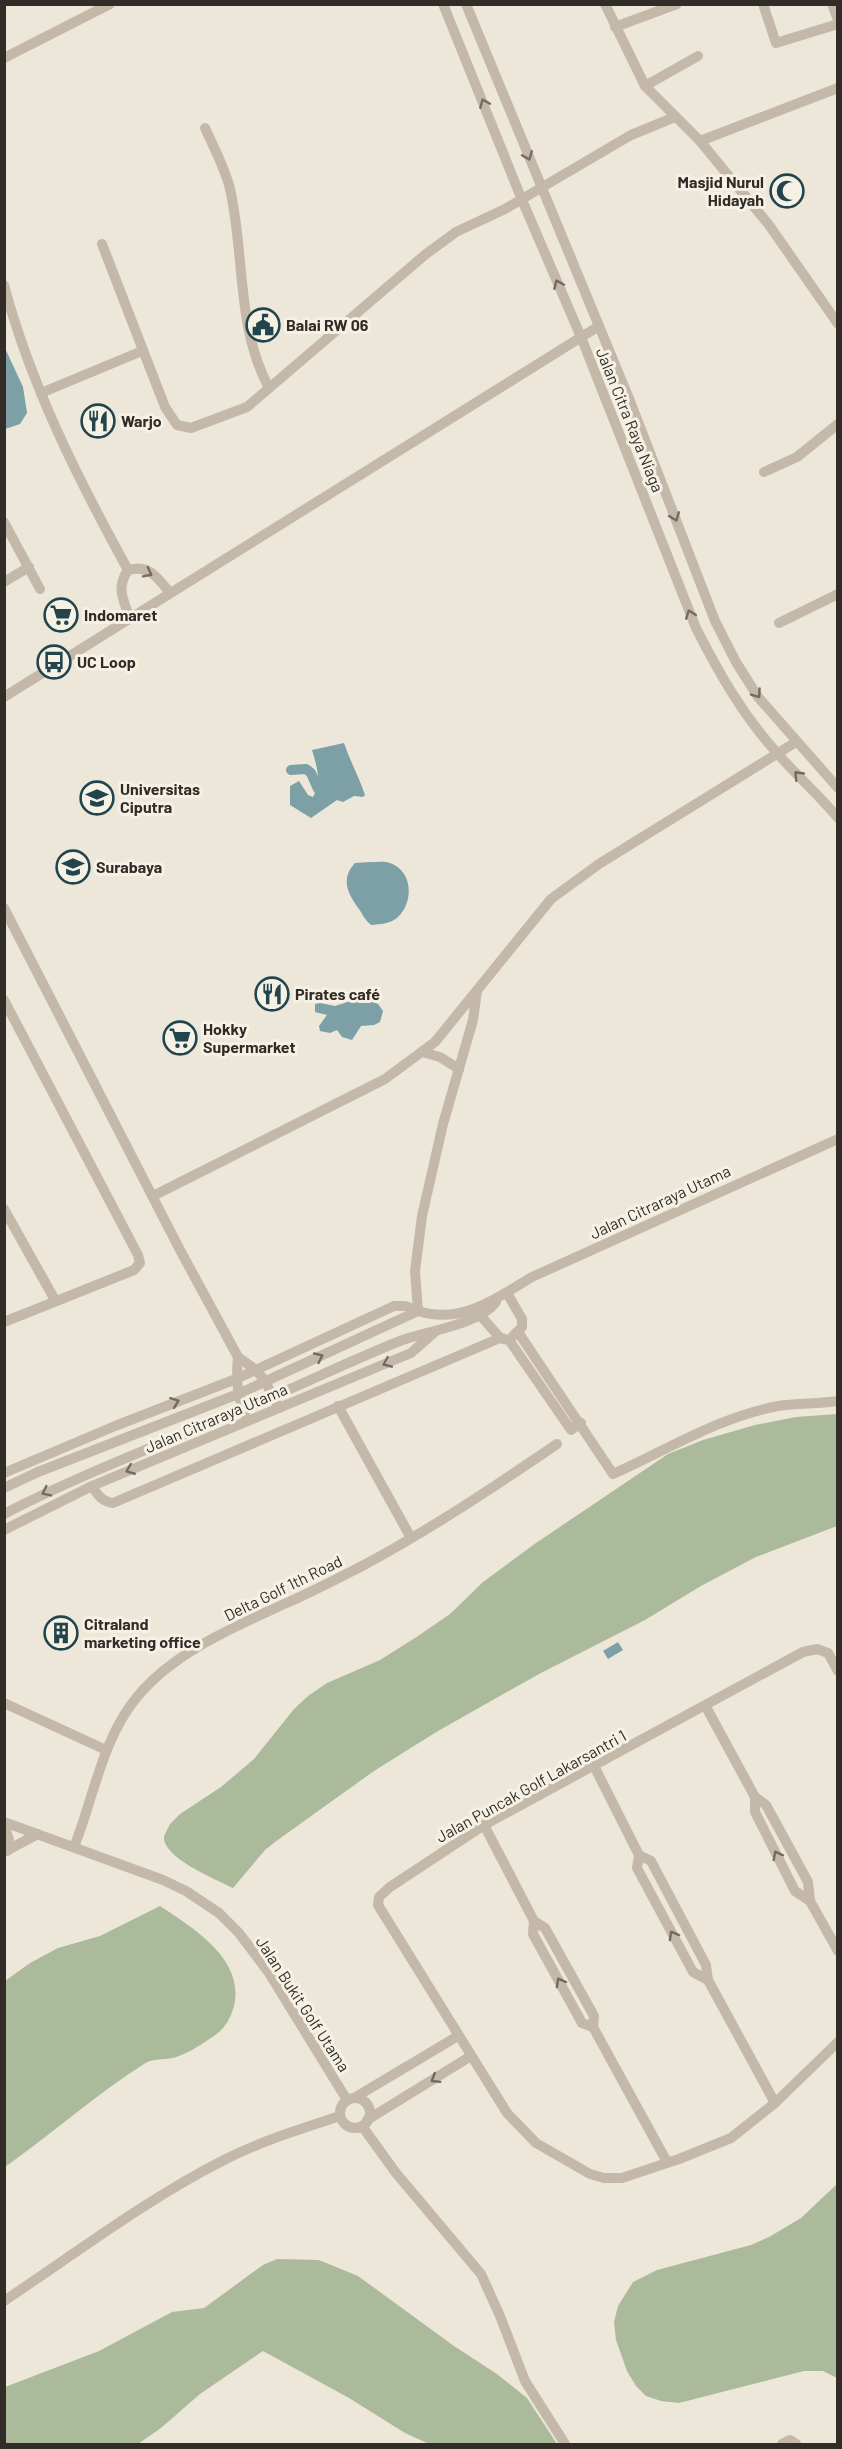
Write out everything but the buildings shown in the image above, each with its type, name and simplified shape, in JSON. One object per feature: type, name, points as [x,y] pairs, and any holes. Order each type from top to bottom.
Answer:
[{"type":"street","points":[[4,58],[110,4]]},
{"type":"street","name":"Jalan Citra Raya Niaga","points":[[443,4],[522,200],[581,338],[696,628],[717,671],[741,708],[777,754],[837,818]]},
{"type":"street","name":"Jalan Citra Raya Niaga","points":[[466,4],[599,326],[715,621],[736,662],[758,697],[837,788]]},
{"type":"street","points":[[605,4],[645,86],[699,141],[770,225],[837,324]]},
{"type":"street","points":[[615,27],[677,4]]},
{"type":"street","points":[[763,4],[776,43],[837,22],[832,4]]},
{"type":"street","points":[[645,86],[698,56]]},
{"type":"street","points":[[699,141],[837,88]]},
{"type":"street","points":[[102,244],[165,407],[173,422],[190,428],[247,407],[426,254],[456,232],[522,200],[631,135],[675,117]]},
{"type":"street","points":[[205,128],[230,190],[246,321],[260,369],[269,388]]},
{"type":"street","points":[[6,297],[41,393],[95,510],[128,570]]},
{"type":"street","points":[[4,697],[599,326]]},
{"type":"street","points":[[41,393],[142,351]]},
{"type":"street","points":[[764,472],[797,457],[837,424]]},
{"type":"street","points":[[4,522],[40,589]]},
{"type":"street","points":[[4,582],[29,567]]},
{"type":"street","points":[[130,618],[120,591],[121,581],[128,570],[141,568],[149,570],[170,593]]},
{"type":"street","points":[[779,623],[837,594]]},
{"type":"street","points":[[153,1196],[385,1079],[435,1042],[551,899],[599,864],[796,742]]},
{"type":"street","points":[[4,908],[238,1357],[256,1370],[265,1381],[279,1408]]},
{"type":"street","points":[[418,1311],[415,1271],[422,1216],[443,1124],[473,1020],[477,990]]},
{"type":"street","points":[[4,1000],[140,1260],[134,1270],[4,1322]]},
{"type":"street","points":[[422,1052],[440,1057],[459,1070]]},
{"type":"street","name":"Jalan Citraraya Utama","points":[[4,1473],[105,1430],[236,1379],[394,1306],[405,1306],[436,1316],[452,1316],[503,1296],[543,1272],[837,1139]]},
{"type":"street","points":[[4,1209],[55,1300]]},
{"type":"street","points":[[92,1486],[99,1497],[106,1502],[113,1503],[338,1406],[504,1339],[518,1332],[522,1327],[522,1319],[503,1296]]},
{"type":"street","name":"Jalan Citraraya Utama","points":[[4,1514],[49,1491],[399,1342],[480,1315],[503,1296]]},
{"type":"street","name":"Jalan Citraraya Utama","points":[[4,1488],[38,1472],[238,1394],[418,1311]]},
{"type":"street","points":[[480,1315],[504,1339],[571,1431],[581,1423]]},
{"type":"street","name":"Jalan Citraraya Utama","points":[[4,1530],[92,1486],[411,1353],[436,1331]]},
{"type":"street","points":[[518,1332],[613,1474],[669,1446],[742,1416],[779,1406],[837,1401]]},
{"type":"street","points":[[238,1357],[236,1379],[238,1394],[248,1422]]},
{"type":"street","points":[[338,1406],[411,1538]]},
{"type":"street","name":"Delta Golf 1th Road","points":[[74,1847],[88,1814],[106,1750],[135,1698],[151,1680],[174,1663],[242,1623],[364,1565],[411,1538],[477,1499],[557,1444]]},
{"type":"street","name":"Jalan Puncak Golf Lakarsantri 1","points":[[837,1671],[828,1653],[817,1649],[803,1652],[706,1707],[484,1826],[390,1887],[379,1897],[378,1905],[507,2113],[536,2144],[590,2174],[604,2178],[622,2178],[731,2138],[775,2103],[837,2042]]},
{"type":"street","points":[[4,1703],[106,1750]]},
{"type":"street","points":[[706,1707],[755,1797],[766,1805],[808,1882],[810,1901],[837,1951]]},
{"type":"street","points":[[594,1766],[639,1855],[637,1868],[693,1972],[708,1980]]},
{"type":"street","points":[[755,1797],[755,1812],[795,1891],[810,1901]]},
{"type":"street","points":[[4,1824],[9,1840],[5,1852]]},
{"type":"street","name":"Jalan Bukit Golf Utama","points":[[4,1824],[39,1834],[163,1880],[186,1891],[219,1913],[239,1933],[269,1973],[351,2099]]},
{"type":"street","points":[[484,1826],[534,1921],[545,1928],[551,1937],[594,2016],[593,2027],[667,2162]]},
{"type":"street","points":[[5,1852],[39,1834]]},
{"type":"street","points":[[639,1855],[651,1861],[706,1965],[708,1980],[775,2103]]},
{"type":"street","points":[[458,2036],[342,2105],[340,2116],[349,2127],[365,2123],[471,2056]]},
{"type":"street","points":[[351,2099],[360,2099],[367,2105],[369,2111],[365,2123]]},
{"type":"street","points":[[4,2301],[172,2189],[224,2160],[256,2145],[340,2116]]},
{"type":"street","points":[[365,2123],[396,2173],[481,2274],[501,2316],[525,2381],[565,2445]]},
{"type":"street","points":[[782,2445],[790,2440],[796,2445]]},
{"type":"green space","points":[[837,1414],[837,1526],[756,1557],[701,1586],[645,1620],[539,1674],[438,1731],[374,1771],[275,1842],[265,1850],[233,1888],[180,1860],[166,1844],[164,1836],[170,1824],[180,1814],[221,1787],[254,1759],[294,1709],[308,1696],[327,1683],[380,1660],[418,1636],[450,1614],[483,1582],[536,1543],[668,1454],[703,1440],[755,1425],[796,1417]]},
{"type":"green space","points":[[160,1906],[201,1935],[224,1960],[232,1974],[235,1989],[234,2006],[228,2020],[216,2035],[187,2052],[144,2064],[5,2167],[5,1981],[30,1963],[58,1948],[100,1936]]},
{"type":"green space","points":[[837,2184],[837,2378],[823,2371],[804,2371],[679,2403],[646,2396],[636,2386],[627,2371],[616,2340],[614,2322],[618,2306],[633,2282],[657,2270],[751,2245],[769,2237],[801,2218]]},
{"type":"green space","points":[[277,2259],[319,2260],[358,2276],[454,2346],[497,2374],[527,2398],[557,2444],[429,2444],[405,2433],[349,2398],[263,2351],[200,2394],[161,2428],[138,2444],[5,2444],[5,2387],[99,2351],[172,2312],[204,2308],[263,2265]]},
{"type":"water","points":[[4,346],[23,387],[27,413],[20,424],[5,429]]},
{"type":"water","points":[[344,743],[365,795],[363,797],[354,796],[343,802],[337,800],[311,818],[290,805],[290,786],[299,781],[308,795],[313,797],[316,791],[318,774],[312,750]]},
{"type":"water","points":[[383,862],[398,867],[403,873],[409,887],[409,895],[398,917],[389,922],[371,925],[349,892],[348,875],[355,863]]},
{"type":"water","points":[[363,997],[378,1004],[383,1011],[380,1022],[361,1026],[352,1040],[342,1037],[337,1030],[330,1033],[320,1031],[319,1026],[327,1015],[315,1012],[315,1004],[335,1006]]},
{"type":"water","points":[[618,1642],[623,1650],[608,1659],[603,1651]]},
{"type":"waterway","points":[[291,770],[306,769],[311,773],[318,789]]},
{"type":"place","name":"Masjid Nurul Hidayah","points":[[787,191]]},
{"type":"place","name":"Balai RW 06","points":[[263,325]]},
{"type":"place","name":"Warjo","points":[[98,421]]},
{"type":"place","name":"Indomaret","points":[[61,615]]},
{"type":"place","name":"UC Loop","points":[[54,662]]},
{"type":"place","name":"Universitas Ciputra","points":[[97,798]]},
{"type":"place","name":"Surabaya","points":[[73,867]]},
{"type":"place","name":"Pirates café","points":[[272,994]]},
{"type":"place","name":"Hokky Supermarket","points":[[180,1038]]},
{"type":"place","name":"Citraland marketing office","points":[[61,1633]]}]
